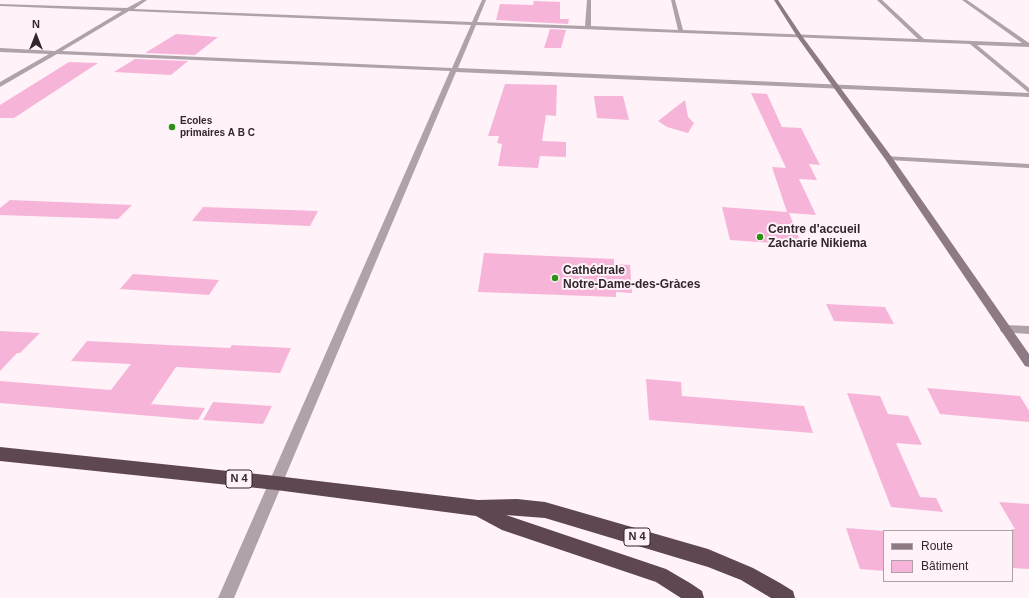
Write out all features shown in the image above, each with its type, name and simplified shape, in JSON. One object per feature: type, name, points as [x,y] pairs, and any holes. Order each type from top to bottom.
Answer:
[{"type":"highway","name":"N 4","points":[[0,454],[276,483],[478,508],[545,510],[708,558],[747,574],[774,589],[786,598]]},
{"type":"highway","name":"N 4","points":[[478,508],[502,522],[660,575],[684,589],[695,598]]},
{"type":"street","points":[[0,85],[145,0]]},
{"type":"street","points":[[226,598],[484,0]]},
{"type":"street","points":[[588,28],[589,0]]},
{"type":"street","points":[[673,0],[681,32]]},
{"type":"street","points":[[776,0],[800,36],[888,158],[1029,363]]},
{"type":"street","points":[[879,0],[923,41]]},
{"type":"street","points":[[964,0],[1029,45]]},
{"type":"street","points":[[0,6],[1029,45]]},
{"type":"street","points":[[972,43],[1029,91]]},
{"type":"street","points":[[0,50],[1029,95]]},
{"type":"street","points":[[888,158],[1029,166]]},
{"type":"street","points":[[1005,329],[1029,330]]},
{"type":"building","points":[[534,1],[560,2],[560,19],[569,19],[568,24],[496,20],[500,4],[533,5]]},
{"type":"building","points":[[550,29],[566,30],[561,48],[544,48]]},
{"type":"building","points":[[176,34],[218,37],[195,55],[145,53]]},
{"type":"building","points":[[135,59],[188,61],[171,75],[114,72]]},
{"type":"building","points":[[69,62],[98,63],[14,118],[0,118],[0,105]]},
{"type":"building","points":[[505,84],[557,85],[556,116],[546,115],[542,141],[566,142],[566,157],[540,156],[538,168],[498,166],[502,144],[497,143],[499,136],[488,136]]},
{"type":"building","points":[[751,93],[767,94],[782,127],[801,128],[820,165],[809,164],[817,180],[799,179],[816,215],[789,213],[802,245],[730,240],[722,207],[787,212],[772,167],[786,168]]},
{"type":"building","points":[[594,96],[623,96],[629,120],[597,118]]},
{"type":"building","points":[[685,100],[688,117],[694,123],[688,133],[667,127],[658,121]]},
{"type":"building","points":[[10,200],[132,205],[118,219],[0,215],[0,208]]},
{"type":"building","points":[[203,207],[318,211],[310,226],[192,221]]},
{"type":"building","name":"Cathédrale Notre-Dame-des-Gràces","points":[[484,253],[614,259],[614,264],[630,265],[632,293],[616,292],[616,297],[478,292]]},
{"type":"building","points":[[133,274],[219,280],[209,295],[120,289]]},
{"type":"building","points":[[826,304],[885,307],[894,324],[834,321]]},
{"type":"building","points":[[0,331],[40,333],[20,353],[17,353],[0,371]]},
{"type":"building","points":[[87,341],[230,348],[232,345],[291,348],[280,373],[176,367],[151,404],[205,408],[198,420],[0,403],[0,381],[111,390],[131,364],[71,361]]},
{"type":"building","points":[[646,379],[681,382],[682,396],[804,406],[813,433],[649,420]]},
{"type":"building","points":[[927,388],[1020,396],[1029,411],[1029,422],[940,414]]},
{"type":"building","points":[[847,393],[880,396],[888,414],[908,416],[922,445],[896,443],[920,497],[936,498],[943,512],[891,507]]},
{"type":"building","points":[[213,402],[272,406],[263,424],[203,420]]},
{"type":"building","points":[[999,502],[1029,504],[1029,569],[1013,568],[1012,529],[1015,529]]},
{"type":"building","points":[[846,528],[883,531],[883,571],[860,569]]},
{"type":"place","name":"Ecoles primaires A B C","points":[[172,127]]},
{"type":"place","name":"Centre d'accueil Zacharie Nikiema","points":[[760,237]]},
{"type":"place","name":"Cathédrale Notre-Dame-des-Gràces","points":[[555,278]]}]
